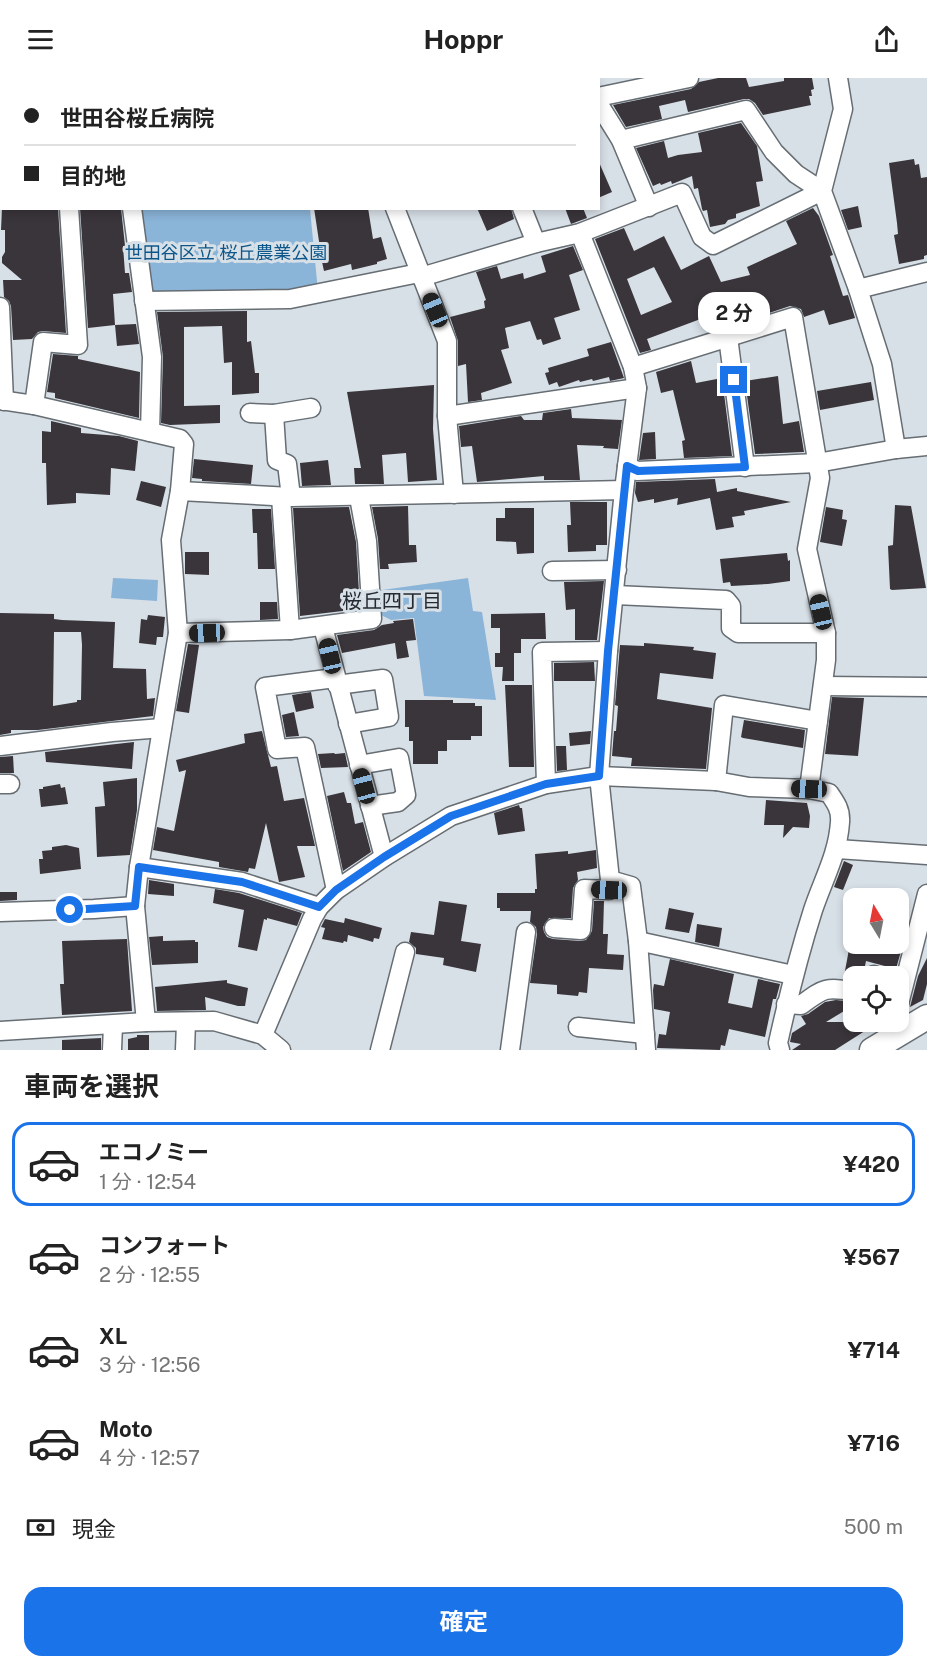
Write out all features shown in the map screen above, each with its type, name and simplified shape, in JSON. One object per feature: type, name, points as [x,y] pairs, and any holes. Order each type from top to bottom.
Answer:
[{"type":"main road","points":[[909,1024],[927,1017]]},
{"type":"main road","points":[[872,1050],[893,1032]]},
{"type":"street","points":[[600,97],[689,78]]},
{"type":"street","points":[[838,78],[843,109],[822,191],[858,289],[882,364],[896,449]]},
{"type":"street","points":[[600,106],[621,140],[650,207]]},
{"type":"street","points":[[621,140],[746,110],[774,152],[796,174],[822,191]]},
{"type":"street","points":[[144,301],[290,299],[420,275],[580,233],[682,193],[702,237],[713,245],[822,191]]},
{"type":"street","points":[[34,405],[43,342],[78,345],[69,210]]},
{"type":"street","points":[[132,210],[152,357],[150,432]]},
{"type":"street","points":[[396,210],[447,341],[447,416],[454,494]]},
{"type":"street","points":[[523,210],[536,243]]},
{"type":"street","points":[[554,928],[581,930],[584,890],[609,890],[610,880],[599,776],[608,651],[637,388],[633,367],[580,233]]},
{"type":"street","points":[[858,289],[927,272]]},
{"type":"street","points":[[0,307],[2,400],[34,405],[180,439],[184,444],[180,490],[171,540],[178,633],[139,867],[135,906],[146,1022]]},
{"type":"street","points":[[633,367],[793,317],[820,477],[807,549],[826,633],[826,660],[809,789]]},
{"type":"street","points":[[728,337],[745,467]]},
{"type":"street","points":[[447,416],[637,388]]},
{"type":"street","points":[[250,413],[274,414],[311,408]]},
{"type":"street","points":[[274,414],[278,460],[287,464],[290,630]]},
{"type":"street","points":[[627,466],[638,471],[745,467],[817,462],[927,446]]},
{"type":"street","points":[[180,490],[286,497],[624,490]]},
{"type":"street","points":[[178,633],[290,630],[372,619],[367,541],[360,497]]},
{"type":"street","points":[[552,571],[617,570]]},
{"type":"street","points":[[615,595],[726,600],[731,606],[731,628],[738,633],[826,633]]},
{"type":"street","points":[[323,627],[384,857]]},
{"type":"street","points":[[546,784],[542,652],[608,651]]},
{"type":"street","points":[[336,890],[305,747],[277,749],[265,687],[383,679],[389,717],[348,724]]},
{"type":"street","points":[[823,686],[927,687]]},
{"type":"street","points":[[716,781],[724,705],[818,721]]},
{"type":"street","points":[[0,746],[162,728]]},
{"type":"street","points":[[359,765],[399,758],[406,795],[398,802],[370,806]]},
{"type":"street","points":[[263,1035],[312,919],[319,907],[336,890],[451,816],[546,784],[599,776],[716,781],[749,787],[809,789],[829,793],[840,809],[837,849],[814,908],[793,975],[778,1044],[780,1050]]},
{"type":"street","points":[[837,849],[927,855]]},
{"type":"street","points":[[139,867],[242,882],[319,907]]},
{"type":"street","points":[[578,1027],[645,1042],[638,941],[631,886],[610,880]]},
{"type":"street","points":[[909,966],[927,894]]},
{"type":"street","points":[[0,912],[135,906]]},
{"type":"street","points":[[510,1050],[526,932]]},
{"type":"street","points":[[638,941],[793,975]]},
{"type":"street","points":[[380,1050],[405,952]]},
{"type":"street","points":[[786,1004],[801,1005],[823,989],[843,989]]},
{"type":"street","points":[[0,1031],[146,1022],[214,1021],[263,1035],[281,1050]]},
{"type":"street","points":[[185,1050],[186,1022]]},
{"type":"street","points":[[112,1050],[113,1025]]},
{"type":"green space","name":"世田谷区立 桜丘農業公園","points":[[135,210],[310,210],[318,291],[147,298]]},
{"type":"green space","points":[[113,578],[158,580],[157,601],[111,598]]},
{"type":"green space","points":[[468,578],[473,611],[482,612],[496,700],[424,696],[414,618],[391,620],[377,613],[375,591]]},
{"type":"building","points":[[718,78],[746,78],[749,87],[784,81],[784,78],[812,78],[814,89],[811,90],[812,96],[809,96],[811,105],[763,115],[755,103],[749,99],[688,112],[685,100],[659,106],[662,119],[626,127],[613,105],[691,89],[699,82]]},
{"type":"building","points":[[741,123],[757,146],[763,181],[756,182],[760,206],[736,214],[736,218],[728,220],[725,224],[710,227],[707,210],[702,209],[698,188],[694,189],[692,176],[672,184],[671,181],[653,186],[636,148],[664,141],[668,158],[702,152],[698,133]]},
{"type":"building","points":[[914,159],[915,165],[919,164],[921,178],[927,177],[927,255],[924,259],[899,264],[894,235],[898,234],[889,163]]},
{"type":"building","points":[[600,165],[612,192],[600,197]]},
{"type":"building","points":[[858,206],[862,227],[848,230],[841,210]]},
{"type":"building","points":[[813,208],[819,216],[833,255],[830,256],[843,296],[848,295],[855,318],[829,325],[824,310],[804,317],[801,309],[790,306],[763,315],[761,307],[740,313],[738,305],[647,339],[651,350],[640,353],[595,239],[624,228],[634,251],[664,236],[681,270],[709,256],[721,282],[750,275],[747,267],[797,244],[786,221]],"holes":[[[654,267],[672,302],[641,315],[627,279]]]},
{"type":"building","points":[[2,210],[58,210],[66,333],[43,331],[38,332],[32,339],[13,340],[11,306],[4,297],[3,280],[22,280],[2,263],[5,252],[5,230],[1,230]]},
{"type":"building","points":[[80,210],[121,210],[125,273],[129,273],[132,292],[113,294],[115,325],[88,328]]},
{"type":"building","points":[[314,210],[368,210],[373,239],[381,237],[387,259],[352,270],[351,264],[324,271]]},
{"type":"building","points":[[478,210],[512,210],[514,219],[487,231]]},
{"type":"building","points":[[566,210],[584,210],[587,218],[571,224]]},
{"type":"building","points":[[573,246],[583,270],[569,275],[580,310],[554,318],[561,339],[543,345],[541,339],[537,340],[530,321],[505,328],[509,348],[501,350],[512,383],[481,393],[482,400],[468,402],[466,364],[458,366],[458,341],[450,317],[485,308],[484,301],[486,300],[476,272],[497,266],[501,279],[523,273],[524,279],[546,272],[541,256]]},
{"type":"building","points":[[247,311],[247,342],[251,341],[255,373],[259,373],[259,393],[232,395],[232,362],[224,363],[222,326],[184,327],[184,406],[220,405],[220,423],[170,425],[161,423],[163,357],[157,312]]},
{"type":"building","points":[[136,324],[139,344],[117,346],[115,325]]},
{"type":"building","points":[[611,342],[624,378],[610,381],[609,377],[593,381],[592,379],[580,382],[579,380],[559,387],[557,382],[549,385],[545,373],[549,372],[548,368],[589,356],[587,349]]},
{"type":"building","points":[[53,354],[78,356],[78,359],[140,372],[139,418],[55,398],[55,393],[47,392]]},
{"type":"building","points":[[691,361],[696,383],[722,378],[732,456],[684,458],[682,441],[685,440],[673,390],[661,393],[656,372]]},
{"type":"building","points":[[778,376],[783,424],[799,421],[804,452],[755,454],[745,381]]},
{"type":"building","points":[[871,382],[874,400],[820,410],[817,391]]},
{"type":"building","points":[[434,385],[433,429],[437,480],[408,482],[406,453],[382,455],[384,484],[355,484],[354,468],[361,468],[347,392]]},
{"type":"building","points":[[571,409],[572,418],[622,420],[618,449],[577,445],[580,480],[544,480],[544,476],[477,482],[472,446],[461,447],[459,426],[521,416],[524,420],[542,420],[543,413]]},
{"type":"building","points":[[51,421],[81,428],[81,433],[119,436],[138,441],[135,471],[111,468],[110,495],[76,493],[76,503],[47,505],[46,463],[42,463],[42,431],[51,432]]},
{"type":"building","points":[[655,432],[656,459],[639,460],[643,433]]},
{"type":"building","points":[[194,459],[253,465],[251,484],[202,481],[202,479],[192,478]]},
{"type":"building","points":[[328,460],[331,485],[302,486],[300,463]]},
{"type":"building","points":[[715,479],[717,492],[737,488],[737,491],[791,502],[744,511],[745,515],[732,517],[734,527],[716,530],[710,498],[677,505],[678,498],[654,503],[654,499],[638,502],[635,493],[636,482]]},
{"type":"building","points":[[141,481],[166,487],[161,507],[136,500]]},
{"type":"building","points":[[570,502],[607,502],[607,545],[596,545],[596,551],[568,552],[567,525],[571,525]]},
{"type":"building","points":[[895,505],[911,506],[926,588],[890,589],[888,546],[893,545]]},
{"type":"building","points":[[408,506],[409,545],[416,545],[417,562],[388,564],[389,569],[380,569],[378,539],[372,507]]},
{"type":"building","points":[[349,507],[356,542],[360,609],[300,616],[293,508]]},
{"type":"building","points":[[826,507],[843,510],[842,519],[847,520],[842,546],[820,542]]},
{"type":"building","points":[[505,508],[534,508],[534,553],[517,554],[516,542],[496,541],[496,518],[505,518]]},
{"type":"building","points":[[252,509],[271,509],[275,569],[258,569],[257,533],[253,533]]},
{"type":"building","points":[[185,552],[209,552],[209,575],[185,574]]},
{"type":"building","points":[[787,553],[788,561],[790,560],[790,581],[731,586],[730,582],[723,583],[720,559]]},
{"type":"building","points":[[604,581],[597,640],[575,640],[575,609],[566,610],[564,582]]},
{"type":"building","points":[[260,602],[277,602],[278,619],[260,620]]},
{"type":"building","points":[[0,613],[54,614],[54,619],[115,622],[113,668],[146,669],[147,699],[155,698],[153,716],[38,730],[11,730],[11,733],[0,735]],"holes":[[[54,632],[81,632],[81,700],[53,706]]]},
{"type":"building","points":[[545,613],[546,639],[521,639],[521,653],[514,653],[514,681],[502,681],[503,667],[495,667],[495,653],[500,653],[500,628],[491,628],[491,614]]},
{"type":"building","points":[[148,615],[165,617],[163,637],[157,637],[156,645],[139,643],[141,619],[147,620]]},
{"type":"building","points":[[413,619],[416,640],[406,641],[409,657],[397,659],[395,643],[342,653],[337,635],[374,630],[382,625],[394,623],[393,621]]},
{"type":"building","points":[[644,643],[694,647],[693,650],[716,653],[713,679],[660,673],[657,699],[712,708],[706,769],[631,766],[632,758],[612,756],[618,706],[615,705],[620,645],[644,646]]},
{"type":"building","points":[[188,644],[199,645],[189,713],[176,711]]},
{"type":"building","points":[[594,662],[595,681],[554,681],[554,663]]},
{"type":"building","points":[[505,685],[532,685],[534,767],[509,767]]},
{"type":"building","points":[[311,692],[314,708],[296,712],[292,695]]},
{"type":"building","points":[[832,697],[864,698],[858,756],[825,754]]},
{"type":"building","points":[[405,700],[453,700],[453,703],[475,703],[475,706],[482,706],[482,736],[471,736],[471,740],[447,740],[447,751],[438,751],[438,764],[413,764],[413,741],[409,741],[409,727],[405,727]]},
{"type":"building","points":[[294,712],[299,736],[286,737],[282,715]]},
{"type":"building","points":[[744,720],[805,730],[803,748],[743,738],[741,737]]},
{"type":"building","points":[[262,731],[271,767],[277,766],[284,801],[304,798],[315,846],[297,846],[305,877],[279,882],[266,823],[255,869],[249,868],[248,872],[219,867],[219,862],[153,850],[157,827],[174,831],[186,770],[179,772],[176,760],[245,743],[244,734]]},
{"type":"building","points":[[591,731],[590,744],[570,746],[569,733]]},
{"type":"building","points":[[134,742],[132,769],[46,762],[45,752]]},
{"type":"building","points":[[556,746],[566,746],[567,770],[557,771]]},
{"type":"building","points":[[345,753],[348,767],[321,768],[318,754]]},
{"type":"building","points":[[13,756],[14,773],[0,773],[0,757]]},
{"type":"building","points":[[137,778],[137,810],[130,855],[97,857],[95,807],[105,806],[103,782]]},
{"type":"building","points":[[60,784],[61,788],[65,787],[68,804],[41,807],[39,789]]},
{"type":"building","points":[[344,792],[347,803],[351,803],[355,824],[363,822],[371,852],[343,871],[327,796]]},
{"type":"building","points":[[766,800],[807,803],[810,816],[809,828],[793,827],[783,838],[784,825],[764,825]]},
{"type":"building","points":[[519,805],[522,808],[525,831],[498,835],[494,813]]},
{"type":"building","points":[[66,845],[79,848],[81,869],[40,874],[39,859],[43,859],[42,851]]},
{"type":"building","points":[[596,850],[597,868],[577,872],[578,880],[573,888],[571,918],[549,918],[543,927],[544,932],[547,937],[553,939],[586,940],[592,931],[594,901],[604,901],[603,934],[608,934],[607,954],[624,955],[623,970],[589,968],[587,993],[579,992],[578,996],[557,994],[557,985],[530,983],[537,934],[536,927],[530,922],[531,911],[500,911],[500,908],[497,908],[497,893],[535,893],[537,889],[535,854],[568,851],[568,854]]},
{"type":"building","points":[[844,861],[853,865],[843,890],[834,887]]},
{"type":"building","points":[[149,880],[174,884],[174,896],[148,894]]},
{"type":"building","points":[[215,889],[239,893],[302,913],[297,926],[264,919],[257,951],[238,947],[244,910],[213,903]]},
{"type":"building","points":[[0,892],[17,892],[17,900],[0,901]]},
{"type":"building","points":[[439,901],[467,905],[461,941],[481,944],[476,972],[443,965],[444,958],[416,954],[416,948],[409,942],[411,932],[434,935]]},
{"type":"building","points":[[669,908],[694,913],[689,933],[665,929]]},
{"type":"building","points":[[345,918],[382,928],[379,939],[374,938],[373,942],[348,935],[347,942],[343,943],[322,939],[325,928],[321,927],[325,919],[344,923]]},
{"type":"building","points":[[697,924],[722,928],[719,947],[695,942]]},
{"type":"building","points":[[163,936],[163,941],[195,940],[198,942],[198,963],[152,965],[149,937]]},
{"type":"building","points":[[127,939],[132,1011],[62,1015],[60,984],[64,984],[62,941]]},
{"type":"building","points":[[848,954],[900,954],[897,966],[885,966],[866,961],[865,966],[846,966]]},
{"type":"building","points":[[927,958],[927,984],[923,1000],[910,1007],[918,976]]},
{"type":"building","points":[[670,959],[734,974],[728,1003],[752,1008],[758,979],[780,984],[776,999],[773,999],[765,1037],[729,1029],[725,1046],[721,1045],[720,1050],[657,1048],[659,1034],[666,1035],[670,1012],[654,1009],[653,990],[654,984],[664,986]]},
{"type":"building","points":[[227,980],[227,983],[248,988],[245,1006],[205,997],[206,1010],[157,1011],[155,987]]},
{"type":"building","points":[[843,1001],[843,1012],[826,1022],[843,1022],[843,1032],[863,1032],[835,1050],[792,1050],[801,1044],[790,1042],[792,1033],[806,1024],[801,1016],[825,1002]]},
{"type":"building","points":[[137,1035],[149,1035],[149,1050],[128,1050],[128,1039],[137,1037]]},
{"type":"building","points":[[101,1038],[101,1050],[62,1050],[62,1040]]},
{"type":"district","name":"桜丘四丁目","points":[[392,601]]},
{"type":"route","points":[[70,910],[135,906],[139,867],[242,882],[319,907],[336,890],[451,816],[546,784],[599,776],[608,651],[627,466],[638,471],[745,467],[734,380]]}]
